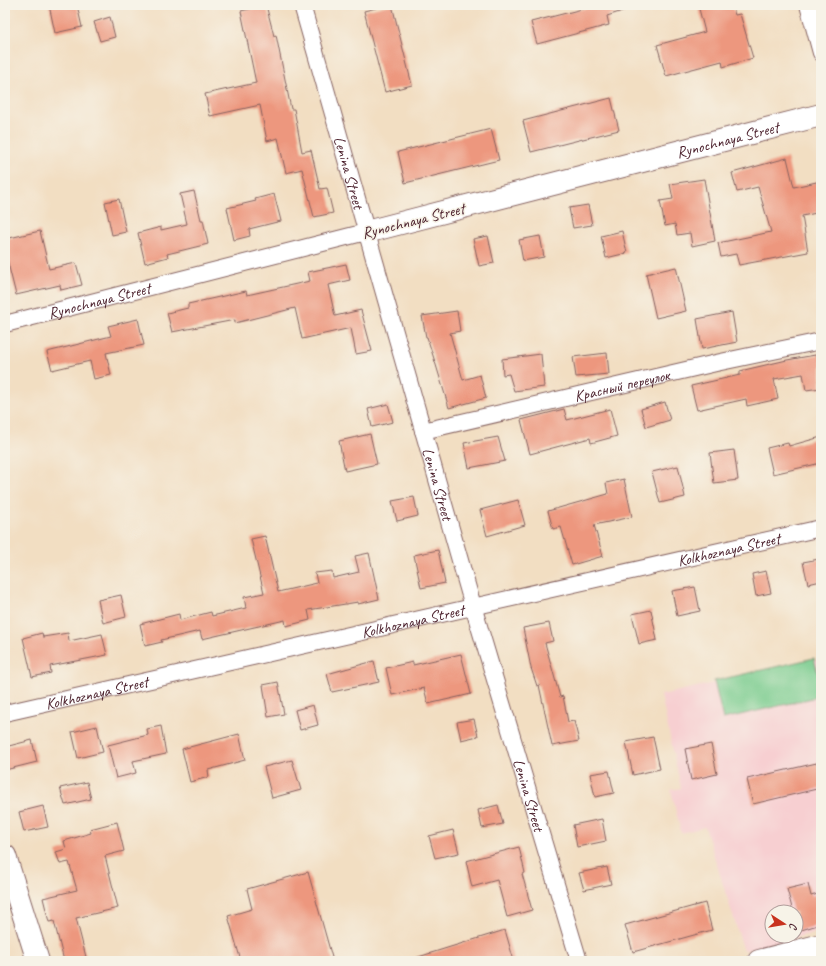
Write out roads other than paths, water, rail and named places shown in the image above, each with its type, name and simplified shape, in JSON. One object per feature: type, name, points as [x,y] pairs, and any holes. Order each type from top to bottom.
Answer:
[{"type":"street","name":"Lenina Street","points":[[302,5],[422,431],[580,961]]},
{"type":"street","points":[[808,5],[821,53]]},
{"type":"street","name":"Rynochnaya Street","points":[[5,324],[821,115]]},
{"type":"street","name":"Красный переулок","points":[[422,431],[709,365],[821,341]]},
{"type":"street","name":"Kolkhoznaya Street","points":[[5,713],[821,528]]},
{"type":"street","points":[[5,856],[38,961]]},
{"type":"street","points":[[759,961],[821,945]]}]
